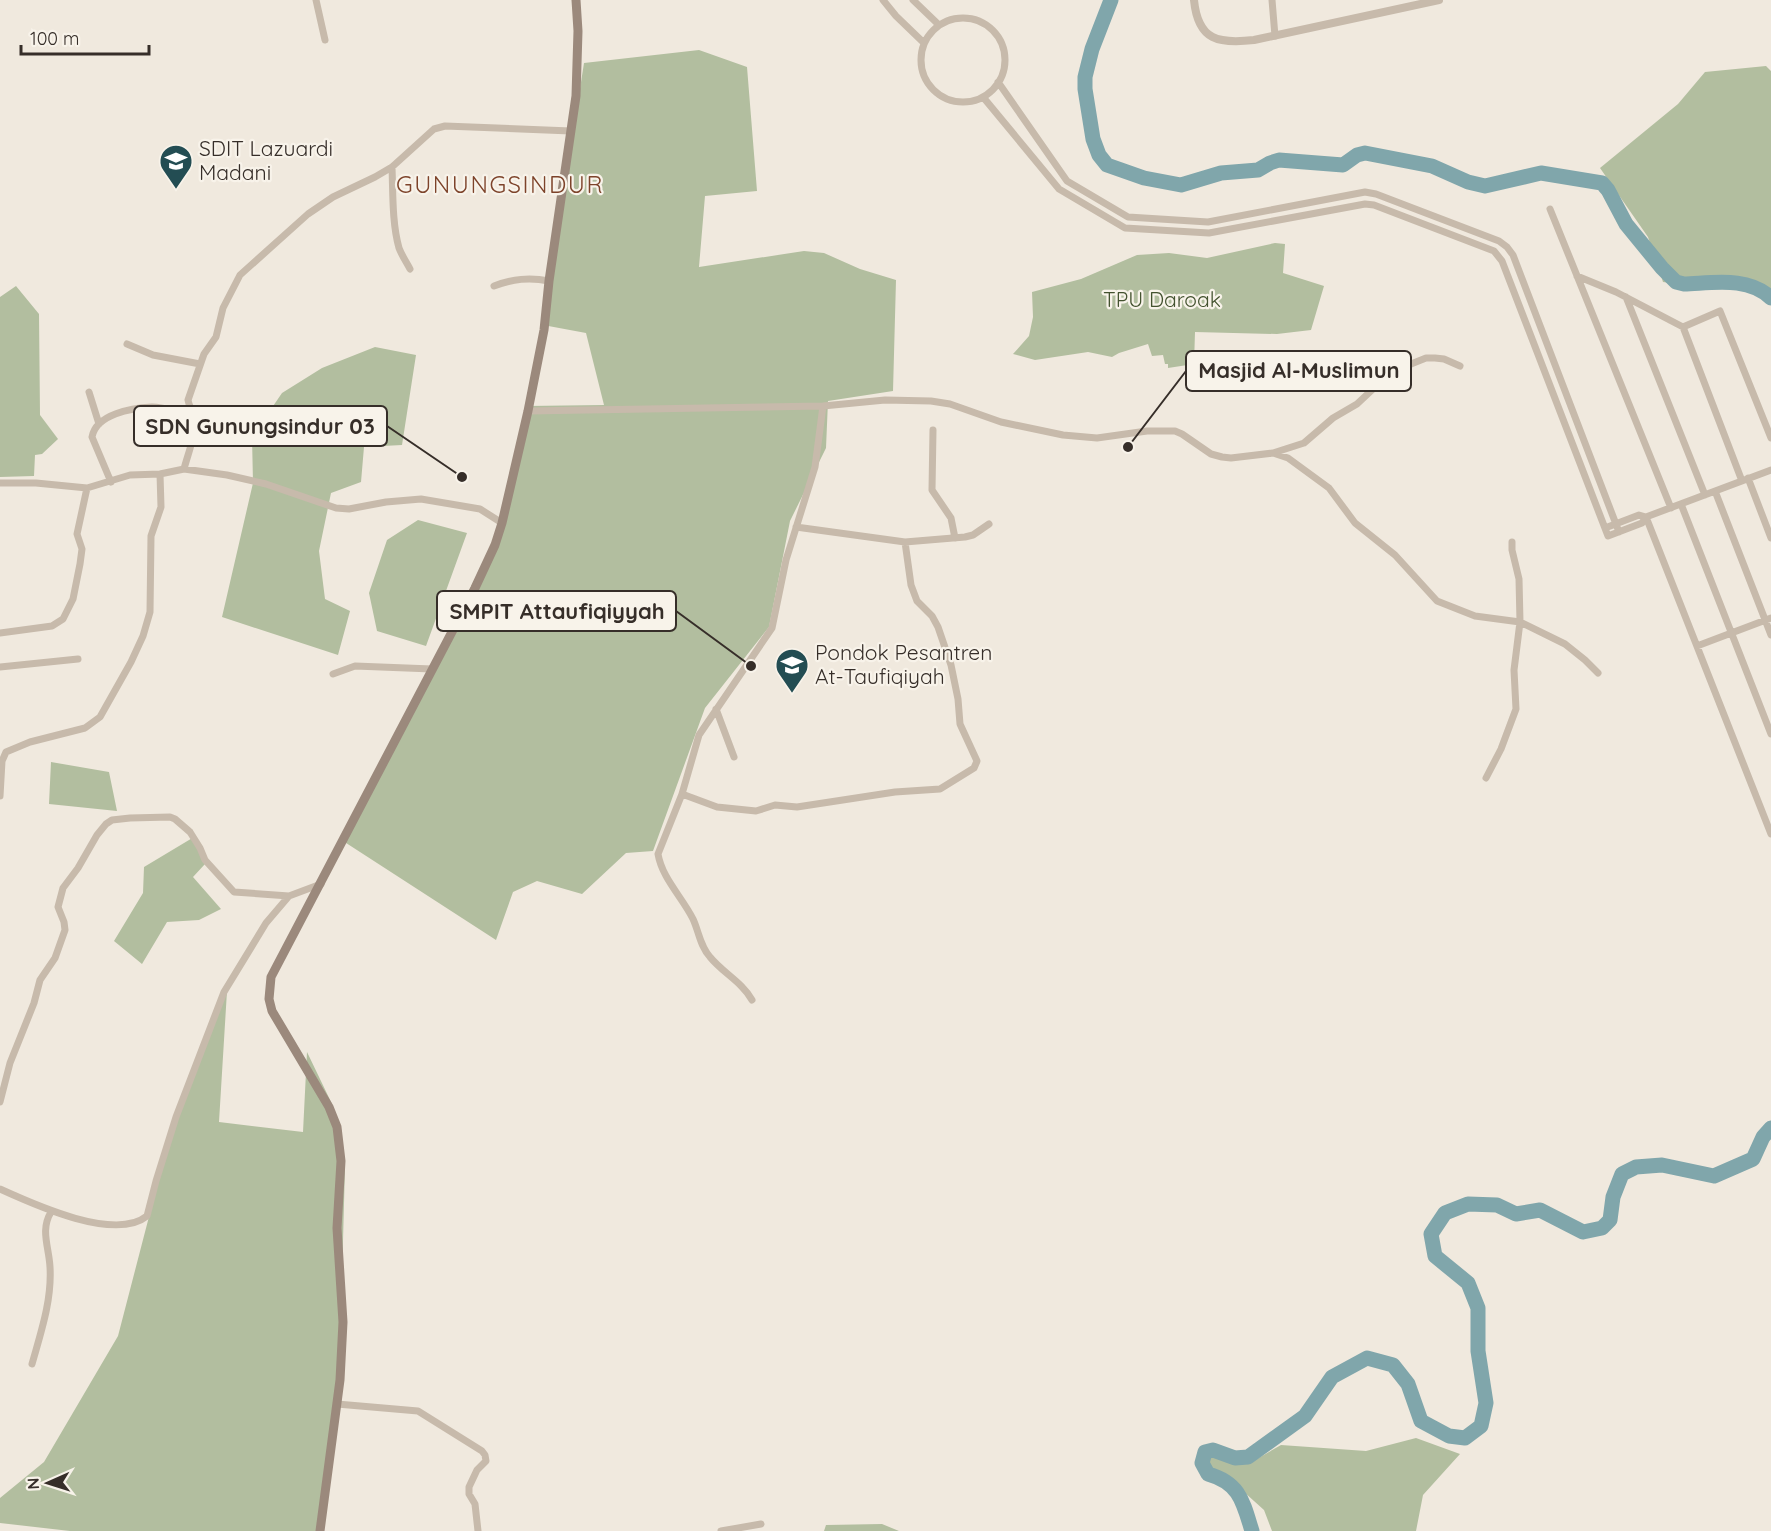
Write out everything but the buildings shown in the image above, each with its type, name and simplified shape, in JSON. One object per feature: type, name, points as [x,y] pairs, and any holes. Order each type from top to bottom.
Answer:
[{"type":"main road","points":[[320,1531],[337,1404],[343,1322],[337,1228],[341,1161],[337,1127],[329,1107],[280,1028],[272,1011],[269,999],[271,977],[486,566],[502,523],[544,330],[577,74],[576,0]]},
{"type":"street","points":[[316,0],[325,40]]},
{"type":"street","points":[[883,0],[924,43]]},
{"type":"street","points":[[913,0],[939,25]]},
{"type":"street","points":[[1194,0],[1201,26],[1208,35],[1215,40],[1232,43],[1275,36],[1439,0]]},
{"type":"street","points":[[1272,0],[1275,36]]},
{"type":"street","points":[[972,19],[992,30],[999,39],[1003,49],[1003,72],[998,82],[983,97],[963,102],[941,97],[932,89],[921,67],[924,43],[939,25],[950,20],[972,19]]},
{"type":"street","points":[[998,82],[1067,181],[1128,217],[1209,222],[1365,192],[1376,194],[1499,241],[1513,255],[1619,532]]},
{"type":"street","points":[[983,97],[1059,189],[1125,228],[1209,233],[1365,204],[1374,205],[1494,251],[1502,261],[1608,536],[1642,523],[1646,517]]},
{"type":"street","points":[[184,469],[195,429],[194,415],[188,400],[204,354],[216,337],[224,308],[240,275],[308,213],[333,197],[392,167],[435,129],[445,126],[571,131]]},
{"type":"street","points":[[392,167],[398,242],[410,269]]},
{"type":"street","points":[[1550,209],[1671,508]]},
{"type":"street","points":[[1577,276],[1626,297],[1683,327],[1745,480],[1771,537]]},
{"type":"street","points":[[494,286],[512,279],[549,280]]},
{"type":"street","points":[[1626,297],[1705,495]]},
{"type":"street","points":[[1683,327],[1720,311],[1771,438]]},
{"type":"street","points":[[126,344],[153,355],[200,364]]},
{"type":"street","points":[[528,411],[823,406],[885,400],[931,401],[950,404],[1001,422],[1062,435],[1097,438],[1147,431],[1175,431],[1211,454],[1231,458],[1273,453],[1305,443],[1333,418],[1357,404],[1373,389],[1411,364],[1426,358],[1435,358],[1460,366]]},
{"type":"street","points":[[89,392],[99,424]]},
{"type":"street","points":[[752,1000],[746,989],[717,966],[700,944],[689,912],[660,863],[658,854],[682,794],[699,735],[772,628],[786,560],[815,467],[823,406]]},
{"type":"street","points":[[111,482],[92,437],[99,424],[112,414],[152,407],[194,415]]},
{"type":"street","points":[[933,430],[932,490],[951,518],[955,538]]},
{"type":"street","points":[[1273,453],[1288,458],[1329,488],[1355,523],[1395,555],[1437,602],[1475,616],[1520,622],[1565,644],[1598,673]]},
{"type":"street","points":[[0,483],[36,483],[87,488],[130,475],[160,474],[184,469],[227,475],[266,484],[336,508],[349,509],[386,502],[421,499],[480,508],[502,523]]},
{"type":"street","points":[[1605,528],[1639,515],[1646,517],[1771,470]]},
{"type":"street","points":[[0,796],[1,756],[30,742],[86,728],[100,717],[131,662],[143,636],[150,612],[151,536],[161,507],[160,474]]},
{"type":"street","points":[[0,633],[52,626],[63,619],[73,600],[80,564],[82,549],[77,534],[87,488]]},
{"type":"street","points":[[1714,491],[1768,619],[1771,635]]},
{"type":"street","points":[[1681,504],[1771,734]]},
{"type":"street","points":[[1646,517],[1771,834]]},
{"type":"street","points":[[796,527],[905,542],[973,535],[989,524]]},
{"type":"street","points":[[682,794],[717,807],[756,811],[775,805],[797,807],[895,792],[940,789],[975,768],[977,761],[960,724],[951,665],[938,627],[932,616],[917,601],[911,585],[905,542]]},
{"type":"street","points":[[1486,778],[1502,749],[1516,709],[1514,670],[1520,622],[1518,579],[1512,542]]},
{"type":"street","points":[[1697,646],[1768,619]]},
{"type":"street","points":[[0,667],[78,659]]},
{"type":"street","points":[[333,674],[356,666],[432,669]]},
{"type":"street","points":[[716,709],[734,757]]},
{"type":"street","points":[[0,1102],[10,1063],[40,980],[55,958],[65,930],[58,899],[106,824],[112,820],[130,818],[170,817],[175,819],[190,832],[205,860],[234,892],[289,896],[321,884]]},
{"type":"street","points":[[0,1190],[51,1212],[90,1221],[126,1225],[133,1224],[147,1216],[176,1117],[224,992],[266,923],[289,896]]},
{"type":"street","points":[[32,1364],[50,1297],[50,1266],[44,1231],[51,1212]]},
{"type":"street","points":[[337,1404],[418,1411],[482,1451],[486,1461],[477,1470],[469,1487],[475,1504],[478,1531]]},
{"type":"street","points":[[721,1531],[761,1524]]},
{"type":"green space","points":[[699,50],[747,67],[757,191],[705,196],[699,267],[804,251],[824,253],[860,269],[896,280],[893,391],[828,401],[826,448],[790,521],[769,627],[705,708],[653,851],[626,853],[582,894],[537,881],[513,892],[496,940],[343,841],[499,531],[527,406],[604,405],[586,333],[543,325],[584,63]]},
{"type":"green space","points":[[1766,66],[1771,71],[1771,298],[1762,284],[1742,279],[1698,287],[1663,282],[1648,237],[1600,168],[1678,104],[1705,72]]},
{"type":"green space","name":"TPU Daroak","points":[[1275,243],[1285,244],[1283,273],[1324,286],[1311,330],[1277,334],[1195,332],[1194,364],[1168,368],[1163,355],[1152,356],[1148,344],[1112,357],[1088,352],[1035,360],[1013,354],[1029,336],[1033,317],[1032,292],[1081,279],[1137,255],[1169,253],[1207,258]]},
{"type":"green space","points":[[16,286],[39,314],[40,415],[58,439],[42,454],[35,455],[34,476],[0,477],[0,297]]},
{"type":"green space","points":[[375,347],[416,355],[402,445],[364,447],[361,482],[331,493],[319,551],[325,599],[350,611],[338,655],[222,617],[253,483],[252,437],[282,393],[322,368]]},
{"type":"green space","points":[[418,520],[467,533],[426,646],[377,631],[369,593],[387,540]]},
{"type":"green space","points":[[51,762],[109,772],[117,811],[49,804]]},
{"type":"green space","points":[[194,837],[205,864],[193,877],[221,909],[199,920],[167,922],[142,964],[114,941],[143,893],[144,867]]},
{"type":"green space","points":[[227,991],[219,1122],[303,1132],[307,1052],[332,1104],[345,1166],[340,1353],[320,1531],[70,1531],[0,1523],[0,1498],[44,1462],[118,1336],[165,1155],[198,1056]]},
{"type":"green space","points":[[1416,1438],[1460,1454],[1423,1495],[1416,1531],[1272,1531],[1264,1510],[1234,1483],[1207,1474],[1205,1461],[1213,1454],[1255,1460],[1281,1445],[1366,1451]]},
{"type":"green space","points":[[882,1524],[899,1531],[824,1531],[826,1525]]},
{"type":"waterway","points":[[1111,0],[1092,49],[1085,77],[1093,139],[1099,155],[1107,165],[1144,178],[1181,185],[1221,173],[1258,170],[1279,160],[1343,165],[1357,155],[1365,153],[1432,166],[1468,182],[1485,186],[1541,173],[1602,183],[1626,224],[1676,282],[1684,284],[1730,282],[1752,286],[1771,298]]},
{"type":"waterway","points":[[1252,1531],[1243,1503],[1234,1488],[1208,1474],[1202,1463],[1205,1452],[1213,1450],[1235,1458],[1248,1457],[1305,1416],[1332,1377],[1367,1358],[1393,1365],[1408,1384],[1421,1421],[1449,1436],[1465,1438],[1481,1426],[1486,1403],[1478,1351],[1478,1308],[1468,1283],[1435,1256],[1431,1234],[1445,1213],[1468,1204],[1497,1205],[1516,1214],[1540,1210],[1583,1232],[1602,1228],[1610,1220],[1613,1197],[1622,1174],[1636,1167],[1662,1165],[1714,1176],[1753,1159],[1763,1137],[1771,1128]]},
{"type":"place","name":"SDIT Lazuardi Madani","points":[[176,190]]},
{"type":"place","name":"Masjid Al-Muslimun","points":[[1128,447]]},
{"type":"place","name":"SDN Gunungsindur 03","points":[[462,477]]},
{"type":"place","name":"SMPIT Attaufiqiyyah","points":[[751,666]]},
{"type":"place","name":"Pondok Pesantren At-Taufiqiyah","points":[[792,694]]},
{"type":"district","name":"GUNUNGSINDUR","points":[[500,185]]}]
